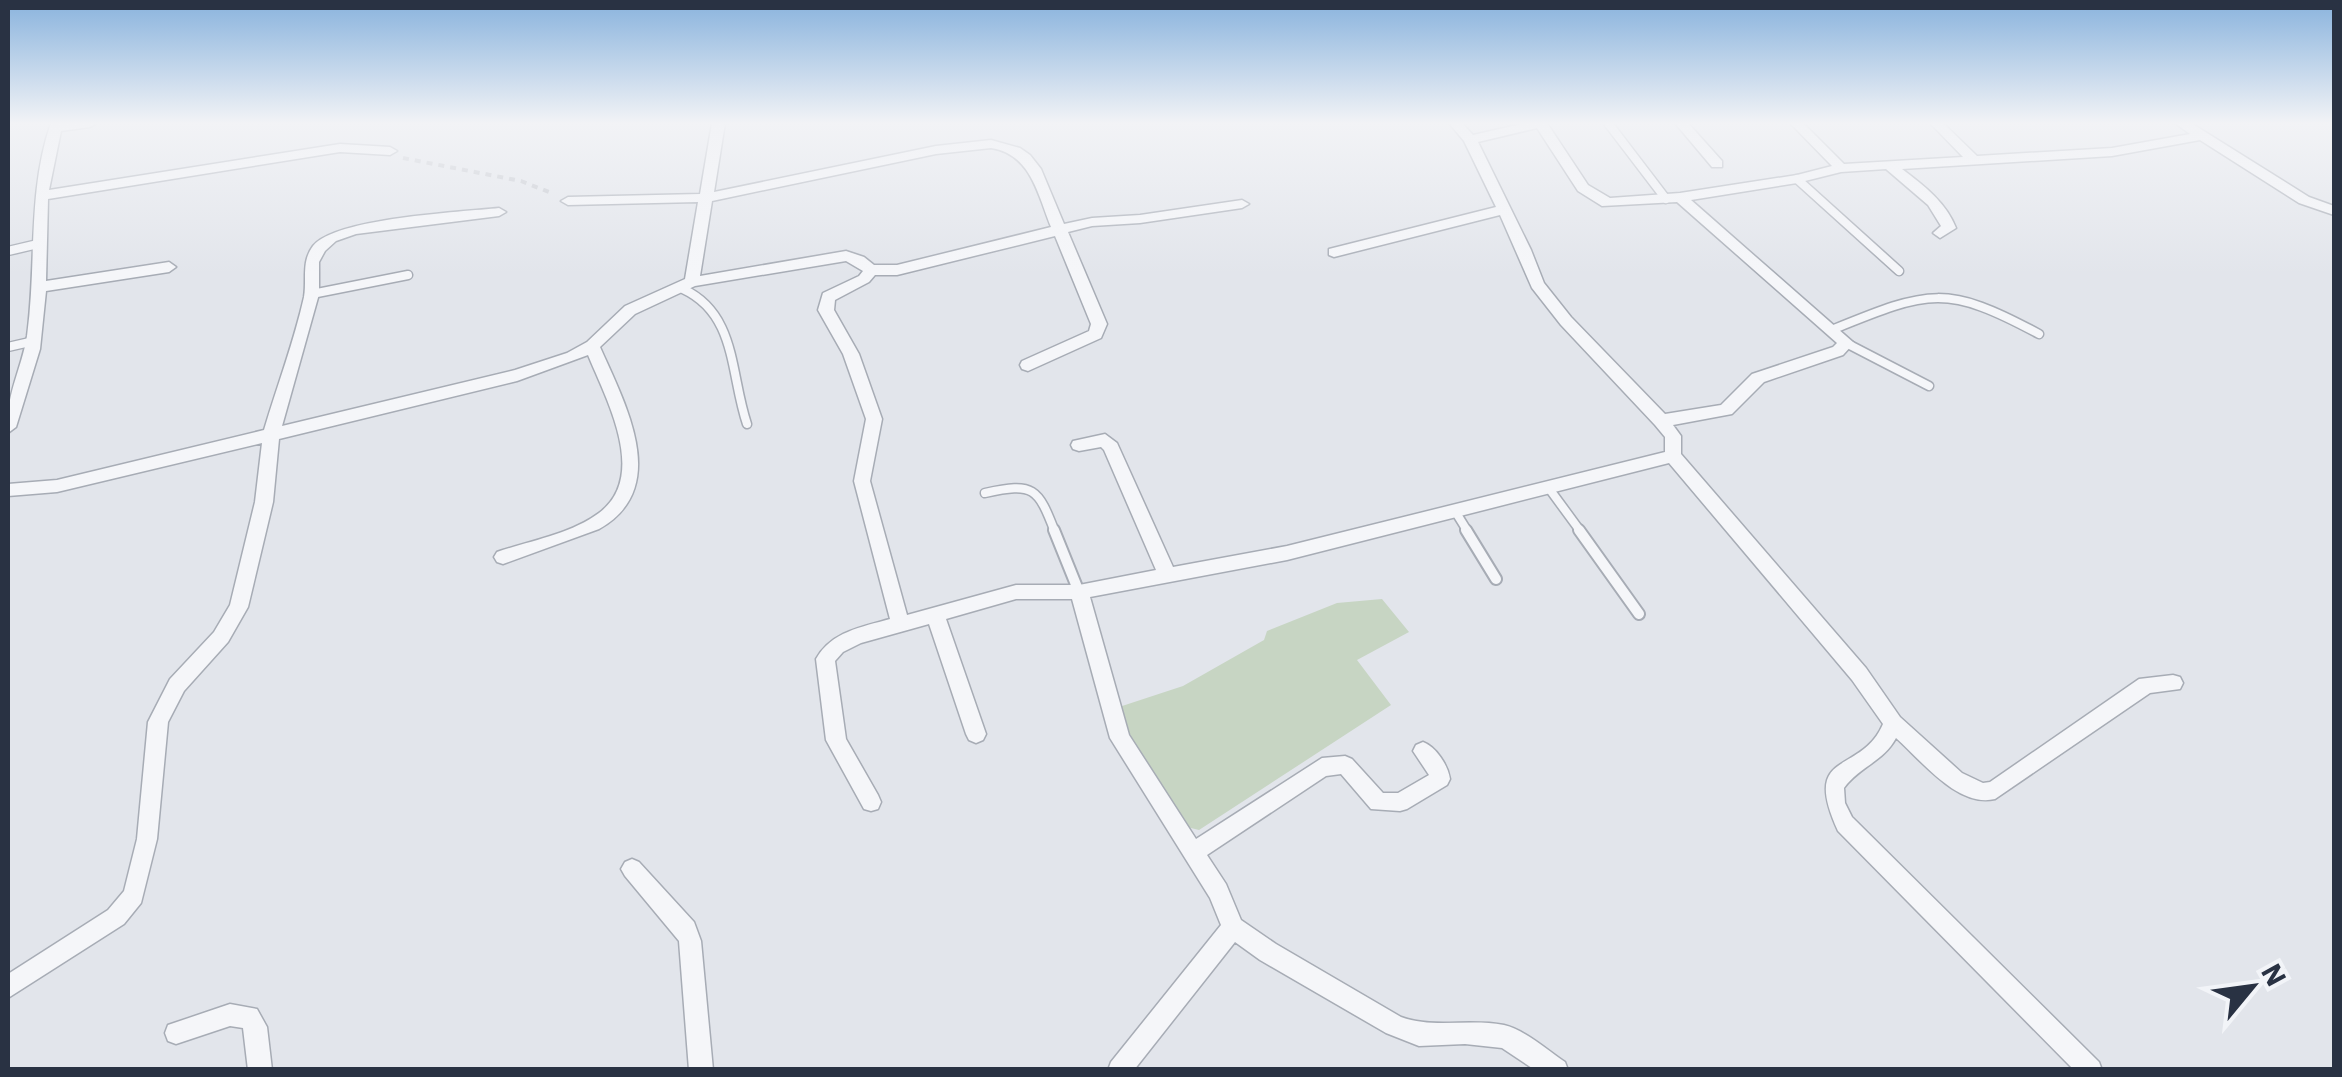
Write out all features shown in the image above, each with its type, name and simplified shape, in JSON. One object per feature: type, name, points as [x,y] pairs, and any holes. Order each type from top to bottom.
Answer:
[{"type":"street","points":[[8,427],[34,341],[44,173]]},
{"type":"street","points":[[44,195],[181,173]]},
{"type":"street","points":[[688,286],[710,173]]},
{"type":"street","points":[[568,201],[706,198],[825,173]]},
{"type":"street","points":[[1028,366],[1096,334],[1099,324],[1033,173]]},
{"type":"street","points":[[1486,173],[1537,285],[1661,421],[1672,436],[1673,456],[1859,674],[1892,723],[1955,779],[1982,793],[1996,790],[2146,685],[2172,683]]},
{"type":"street","points":[[1576,173],[1594,198],[1607,203],[1673,198],[1820,173]]},
{"type":"street","points":[[1899,173],[1949,222],[1949,228],[1940,233]]},
{"type":"street","points":[[2261,173],[2304,200],[2334,212]]},
{"type":"street","points":[[1661,421],[1726,410],[1758,378],[1838,351],[1846,343],[1834,329],[1673,198]]},
{"type":"street","points":[[8,490],[56,486],[517,376],[572,358],[592,346],[630,310],[688,286],[846,256],[872,270],[897,270],[1058,228],[1242,204]]},
{"type":"street","points":[[1334,252],[1504,209]]},
{"type":"street","points":[[8,986],[116,917],[133,896],[147,839],[158,722],[177,684],[221,637],[240,607],[264,502],[271,434],[312,294],[312,262],[319,248],[342,233],[499,212]]},
{"type":"street","points":[[39,287],[169,266]]},
{"type":"street","points":[[872,270],[864,279],[828,297],[826,310],[851,354],[874,419],[862,481],[901,626]]},
{"type":"street","points":[[503,557],[589,526],[608,516],[625,497],[632,466],[621,420],[592,346]]},
{"type":"street","points":[[1080,445],[1105,440],[1112,447],[1167,574]]},
{"type":"street","points":[[871,802],[836,740],[825,658],[836,646],[857,636],[1016,592],[1078,592],[1287,553],[1673,456]]},
{"type":"street","points":[[1078,592],[1120,738],[1218,891],[1234,927],[1268,952],[1394,1025],[1418,1035],[1466,1033],[1505,1037],[1557,1070]]},
{"type":"street","points":[[936,616],[976,734]]},
{"type":"street","points":[[1892,723],[1890,736],[1880,749],[1839,774],[1833,786],[1834,806],[1845,824],[2091,1070]]},
{"type":"street","points":[[1192,853],[1322,767],[1345,765],[1378,802],[1400,802],[1440,778],[1424,751]]},
{"type":"street","points":[[632,869],[686,930],[690,941],[701,1070]]},
{"type":"street","points":[[1120,1070],[1234,927]]},
{"type":"street","points":[[176,1033],[230,1014],[249,1016],[256,1027],[260,1070]]},
{"type":"lane","points":[[1652,173],[1673,198]]},
{"type":"lane","points":[[1797,179],[1899,270]]},
{"type":"lane","points":[[8,251],[42,242]]},
{"type":"lane","points":[[312,294],[408,275]]},
{"type":"lane","points":[[688,286],[701,294],[722,323],[730,342],[735,393],[747,424]]},
{"type":"lane","points":[[1834,329],[1895,304],[1953,297],[1982,306],[2039,334]]},
{"type":"lane","points":[[8,347],[34,341]]},
{"type":"lane","points":[[1846,343],[1929,386]]},
{"type":"lane","points":[[986,493],[1019,486],[1034,488],[1047,506],[1078,592]]},
{"type":"lane","points":[[1548,487],[1639,614]]},
{"type":"lane","points":[[1454,511],[1496,579]]},
{"type":"path","points":[[483,173],[521,180],[568,201]]},
{"type":"green space","points":[[1382,599],[1409,632],[1357,660],[1391,705],[1199,830],[1187,827],[1113,709],[1183,686],[1264,640],[1267,631],[1337,603]]}]
